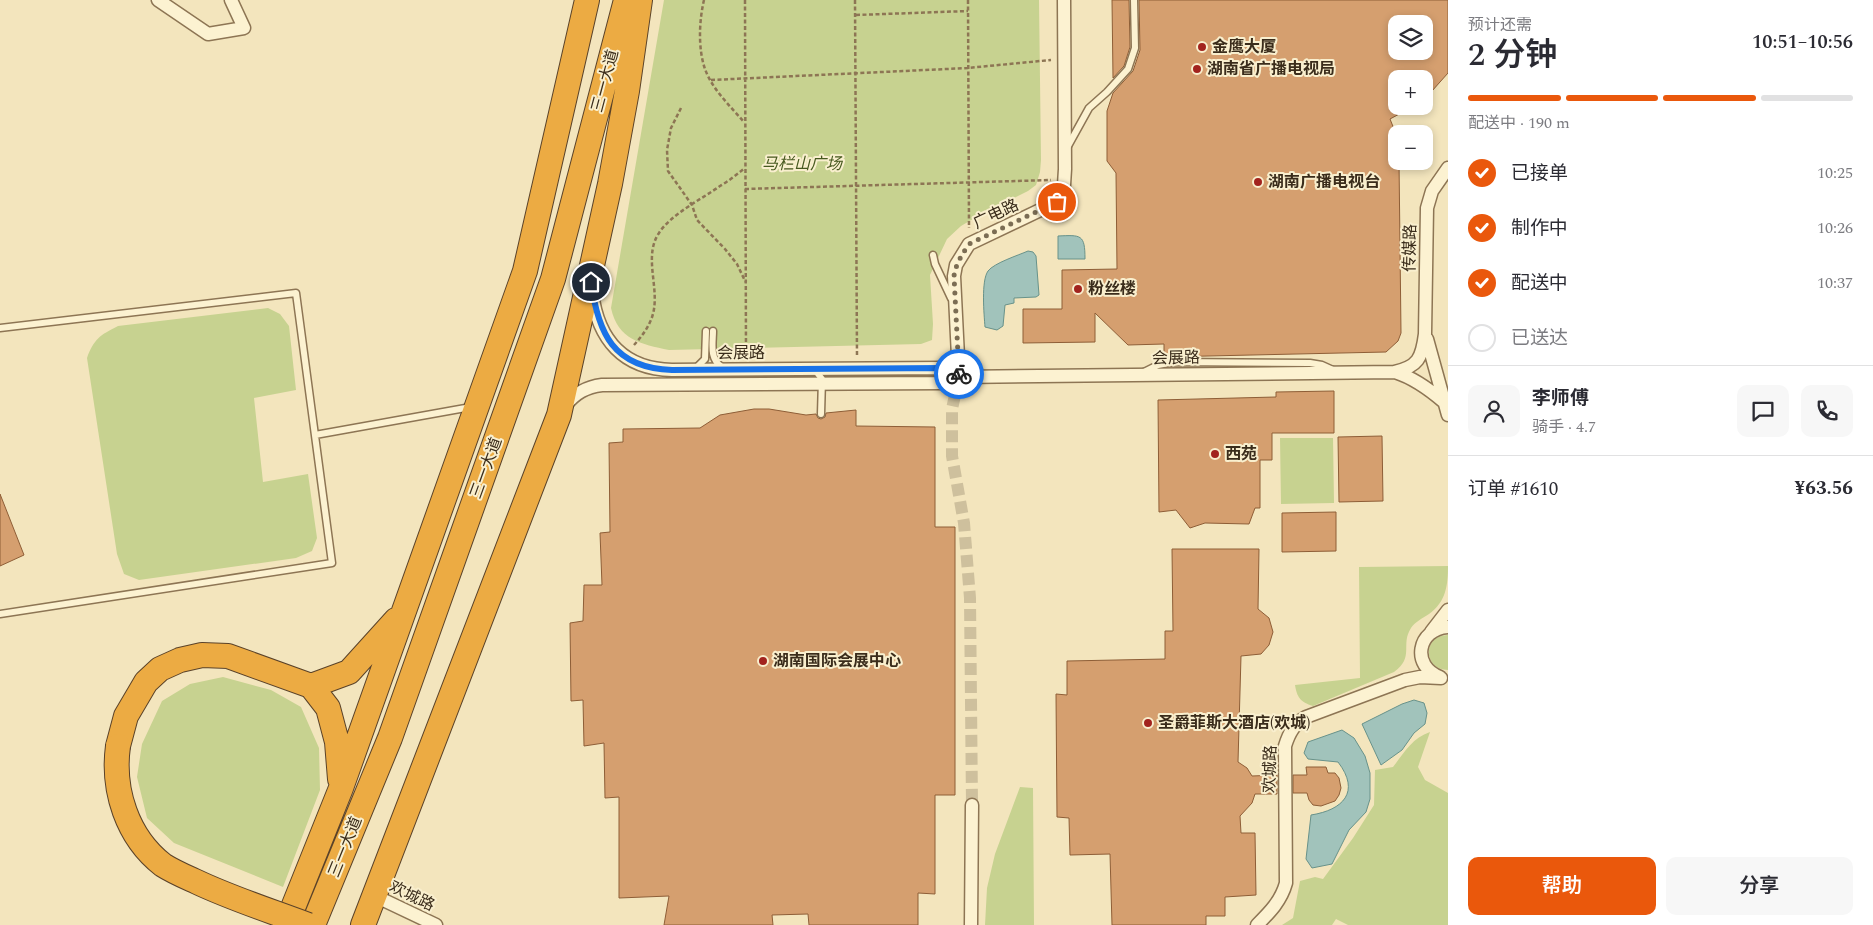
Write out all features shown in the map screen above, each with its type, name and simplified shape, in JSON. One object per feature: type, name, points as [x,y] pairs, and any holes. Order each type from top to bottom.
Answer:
[{"type":"highway","name":"三一大道","points":[[286,925],[341,788],[525,271],[587,0]]},
{"type":"highway","name":"三一大道","points":[[313,925],[390,738],[553,279],[626,0]]},
{"type":"highway","points":[[363,925],[559,415],[592,266],[623,110],[640,0]]},
{"type":"highway","points":[[311,686],[349,672],[404,612]]},
{"type":"highway","points":[[308,925],[212,889],[172,870],[145,848],[128,819],[118,790],[115,766],[126,716],[146,682],[160,669],[180,660],[202,655],[228,656],[311,686],[328,708],[338,742],[341,788]]},
{"type":"street","points":[[158,0],[208,34],[244,28],[231,0]]},
{"type":"street","name":"广电路","points":[[959,377],[955,306],[956,265],[969,244],[1057,202],[1062,194],[1065,180],[1064,0]]},
{"type":"street","name":"传媒路","points":[[1425,334],[1427,208],[1432,191],[1448,168]]},
{"type":"street","name":"会展路","points":[[592,266],[591,282],[596,313],[610,342],[617,351],[638,364],[661,370],[746,369],[822,380],[857,369],[943,368],[959,377]]},
{"type":"street","points":[[1394,372],[1408,369],[1417,362],[1422,352],[1425,334]]},
{"type":"street","points":[[1425,334],[1448,415]]},
{"type":"street","points":[[1394,372],[1406,375],[1444,402]]},
{"type":"street","name":"会展路","points":[[559,415],[576,394],[596,386],[822,380],[942,383],[959,377],[1394,372]]},
{"type":"street","points":[[1405,680],[1416,664],[1427,636],[1448,610]]},
{"type":"street","points":[[1427,636],[1440,628],[1448,627]]},
{"type":"street","points":[[1421,649],[1424,664],[1434,675],[1445,678]]},
{"type":"street","name":"欢城路","points":[[1257,925],[1272,910],[1282,896],[1286,883],[1285,746],[1289,733],[1298,721],[1405,680],[1420,677],[1445,678]]},
{"type":"street","points":[[972,805],[972,925]]},
{"type":"street","name":"欢城路","points":[[375,896],[436,925]]},
{"type":"lane","points":[[1065,150],[1089,108],[1107,92],[1128,68],[1135,48],[1134,0]]},
{"type":"lane","points":[[933,256],[955,306]]},
{"type":"lane","points":[[0,328],[296,293],[332,563],[0,614]]},
{"type":"lane","points":[[694,370],[705,359],[710,330],[713,357],[719,366],[730,370]]},
{"type":"lane","points":[[821,414],[822,380]]},
{"type":"lane","points":[[315,435],[477,406]]},
{"type":"path","points":[[703,0],[700,42],[705,70],[719,92],[745,123]]},
{"type":"path","points":[[745,0],[746,369]]},
{"type":"path","points":[[856,0],[857,369]]},
{"type":"path","points":[[968,0],[969,244]]},
{"type":"path","points":[[856,15],[968,11]]},
{"type":"path","points":[[711,80],[968,68],[1064,58]]},
{"type":"path","points":[[681,108],[671,128],[667,150],[668,171],[692,205],[697,220],[737,264],[746,284]]},
{"type":"path","points":[[624,356],[649,326],[654,310],[653,247],[658,233],[692,205],[745,168]]},
{"type":"path","points":[[745,189],[1065,180]]},
{"type":"green space","name":"马栏山广场","points":[[664,0],[1039,0],[1041,160],[1036,185],[961,226],[947,239],[930,275],[932,340],[921,344],[669,350],[640,343],[625,334],[619,327],[614,319],[611,308]]},
{"type":"green space","points":[[268,308],[280,314],[289,326],[296,390],[254,398],[263,482],[308,474],[317,538],[312,551],[296,558],[139,580],[124,574],[117,554],[87,358],[92,346],[102,335],[118,326]]},
{"type":"green space","points":[[1280,438],[1333,438],[1334,503],[1281,504]]},
{"type":"green space","points":[[1448,566],[1445,593],[1442,599],[1435,609],[1411,628],[1408,634],[1406,656],[1394,672],[1313,706],[1300,699],[1295,685],[1360,678],[1359,567]]},
{"type":"green space","points":[[1448,635],[1448,670],[1434,665],[1430,659],[1429,652],[1434,640]]},
{"type":"green space","points":[[223,677],[271,690],[301,707],[319,748],[320,790],[283,887],[174,843],[147,818],[137,777],[142,744],[162,701],[190,684]]},
{"type":"green space","points":[[1430,732],[1418,767],[1425,780],[1448,793],[1448,925],[1348,925],[1336,919],[1332,925],[1282,925],[1293,918],[1300,881],[1315,877],[1323,879],[1374,805],[1375,770],[1393,767],[1413,742]]},
{"type":"green space","points":[[1020,787],[1033,788],[1034,925],[985,925],[987,888],[995,854]]},
{"type":"water","points":[[1058,236],[1077,236],[1083,240],[1085,259],[1058,259]]},
{"type":"water","points":[[1028,251],[1033,252],[1036,256],[1039,295],[1036,297],[1014,298],[1014,303],[1005,305],[1003,326],[997,330],[985,327],[984,282],[988,271],[1001,262]]},
{"type":"water","points":[[1414,700],[1424,703],[1427,713],[1425,724],[1414,733],[1402,750],[1381,765],[1362,724]]},
{"type":"water","points":[[1342,730],[1354,738],[1365,756],[1370,773],[1370,799],[1366,812],[1349,830],[1332,864],[1312,868],[1306,859],[1311,815],[1322,813],[1340,804],[1348,791],[1348,782],[1338,762],[1308,759],[1304,753],[1308,742]]},
{"type":"building","points":[[1112,0],[1129,0],[1130,47],[1124,66],[1113,78]]},
{"type":"building","name":"湖南广播电视台","points":[[1139,0],[1448,0],[1448,73],[1433,90],[1433,70],[1388,70],[1388,115],[1397,115],[1390,119],[1392,125],[1388,125],[1388,170],[1399,170],[1401,333],[1398,341],[1386,352],[1164,357],[1164,344],[1128,345],[1095,313],[1095,342],[1023,343],[1023,309],[1062,309],[1062,270],[1117,269],[1116,173],[1107,161],[1107,111],[1113,93],[1133,71],[1140,50]]},
{"type":"building","name":"西苑","points":[[1334,391],[1334,433],[1272,433],[1272,460],[1260,460],[1260,508],[1255,508],[1249,524],[1205,523],[1190,528],[1176,510],[1159,512],[1158,400],[1276,397],[1276,392]]},
{"type":"building","name":"湖南国际会展中心","points":[[754,409],[769,409],[806,415],[816,414],[821,419],[825,417],[826,413],[856,410],[856,426],[935,427],[935,527],[955,527],[955,795],[935,795],[935,894],[918,893],[918,925],[809,925],[808,914],[772,915],[773,925],[664,925],[669,896],[619,898],[619,797],[605,798],[604,743],[584,746],[583,700],[571,701],[570,623],[583,621],[584,585],[602,585],[600,533],[610,532],[609,443],[623,442],[623,429],[700,428],[720,415]]},
{"type":"building","points":[[1382,436],[1383,501],[1339,502],[1338,437]]},
{"type":"building","points":[[0,494],[24,555],[0,566]]},
{"type":"building","points":[[1336,512],[1336,551],[1282,552],[1282,513]]},
{"type":"building","name":"圣爵菲斯大酒店(欢城)","points":[[1172,549],[1259,549],[1258,609],[1269,618],[1273,632],[1269,645],[1261,654],[1241,656],[1238,762],[1247,768],[1252,776],[1277,775],[1277,794],[1255,794],[1252,803],[1240,816],[1241,833],[1255,833],[1256,895],[1225,897],[1225,916],[1206,916],[1206,925],[1112,925],[1110,854],[1070,855],[1069,818],[1057,817],[1056,694],[1067,695],[1067,661],[1165,659],[1165,631],[1173,631]]},
{"type":"building","points":[[1306,767],[1326,767],[1328,773],[1335,773],[1339,778],[1341,788],[1335,801],[1321,806],[1313,805],[1307,793],[1293,793],[1293,775],[1307,775]]},
{"type":"tunnel","points":[[959,377],[952,409],[952,456],[964,523],[970,598],[972,805]]},
{"type":"way so far","points":[[959,374],[954,276],[960,257],[969,244],[1057,202]]},
{"type":"place","name":"金鹰大厦","points":[[1202,47]]},
{"type":"place","name":"湖南省广播电视局","points":[[1197,69]]},
{"type":"place","name":"湖南广播电视台","points":[[1258,182]]},
{"type":"place","name":"粉丝楼","points":[[1078,289]]},
{"type":"place","name":"西苑","points":[[1215,454]]},
{"type":"place","name":"湖南国际会展中心","points":[[763,661]]},
{"type":"place","name":"圣爵菲斯大酒店(欢城)","points":[[1148,723]]},
{"type":"route","points":[[591,282],[596,313],[610,342],[624,356],[647,367],[661,370],[943,368],[959,377],[959,374]]}]
